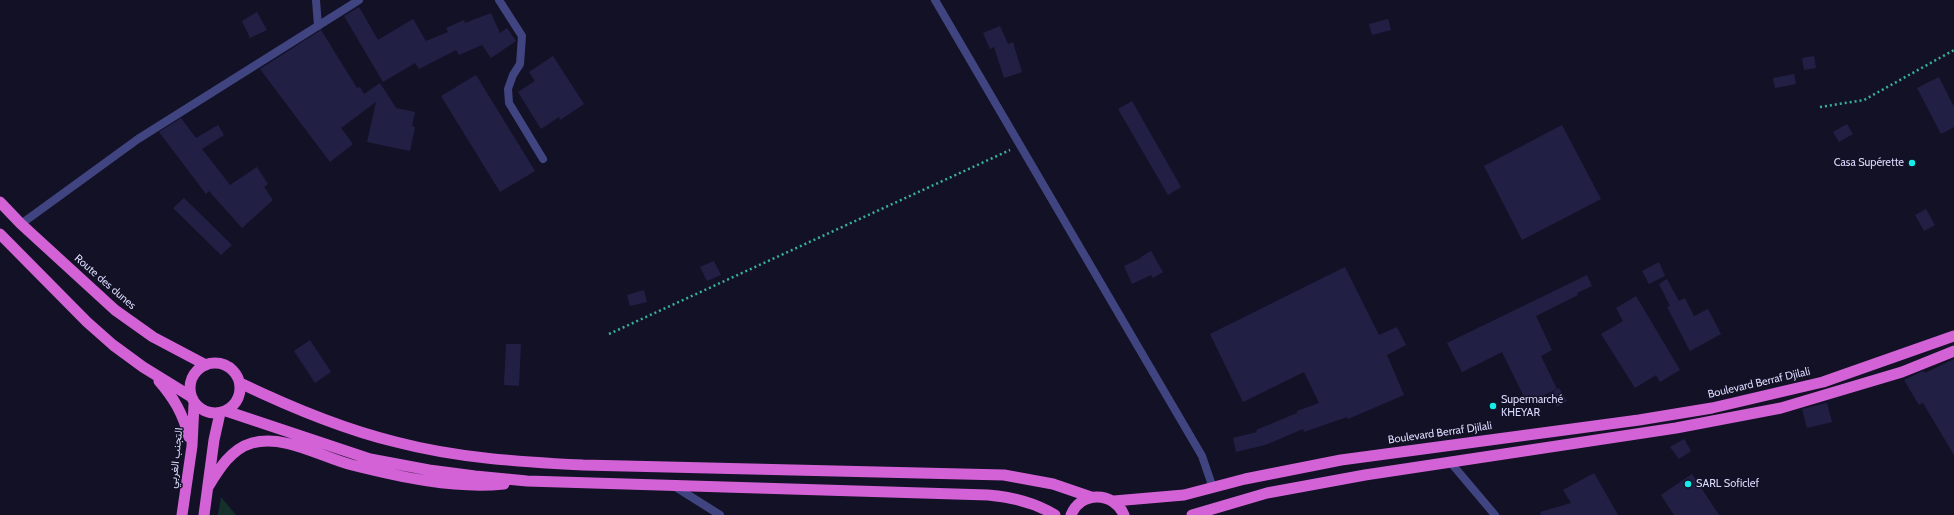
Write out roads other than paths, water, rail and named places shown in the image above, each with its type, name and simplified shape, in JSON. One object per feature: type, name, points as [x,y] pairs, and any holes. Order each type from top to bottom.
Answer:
[{"type":"highway","name":"Route des dunes","points":[[0,202],[21,224],[114,310],[153,337],[206,365]]},
{"type":"highway","points":[[0,234],[87,322],[113,345],[192,400],[201,410],[210,413],[223,412],[370,459],[429,470],[527,481],[1006,496],[1033,503],[1056,515]]},
{"type":"highway","name":"Boulevard Berraf Djilali","points":[[240,384],[282,403],[353,430],[396,442],[473,457],[582,465],[1004,475],[1053,484],[1091,497],[1107,498],[1114,501],[1167,498],[1245,479],[1341,460],[1638,420],[1712,408],[1823,382],[1954,336]]},
{"type":"highway","points":[[1192,515],[1267,492],[1365,475],[1676,428],[1781,408],[1902,372],[1954,351]]},
{"type":"highway","points":[[192,400],[190,381],[194,374],[206,365],[217,363],[227,366],[235,374],[240,384],[237,400],[223,412],[214,440],[204,515]]},
{"type":"highway","points":[[143,367],[171,394],[180,409],[192,446]]},
{"type":"highway","name":"التجنب الغربي","points":[[182,515],[192,446],[192,400]]},
{"type":"highway","points":[[208,487],[232,454],[253,443],[264,441],[290,445],[371,469],[442,482],[482,486],[527,481]]},
{"type":"highway","points":[[1071,515],[1077,504],[1091,497]]},
{"type":"highway","points":[[1114,501],[1124,515]]},
{"type":"street","points":[[316,0],[318,26]]},
{"type":"street","points":[[21,224],[138,139],[359,0]]},
{"type":"street","points":[[498,0],[522,36],[520,64],[513,75],[508,89],[509,103],[543,159]]},
{"type":"street","points":[[935,0],[1202,456],[1213,488]]},
{"type":"street","points":[[1451,463],[1495,515]]},
{"type":"street","points":[[674,485],[720,515]]},
{"type":"place","name":"Casa Supérette","points":[[1912,163]]},
{"type":"place","name":"Supermarché KHEYAR","points":[[1493,406]]},
{"type":"place","name":"SARL Soficlef","points":[[1688,484]]}]
